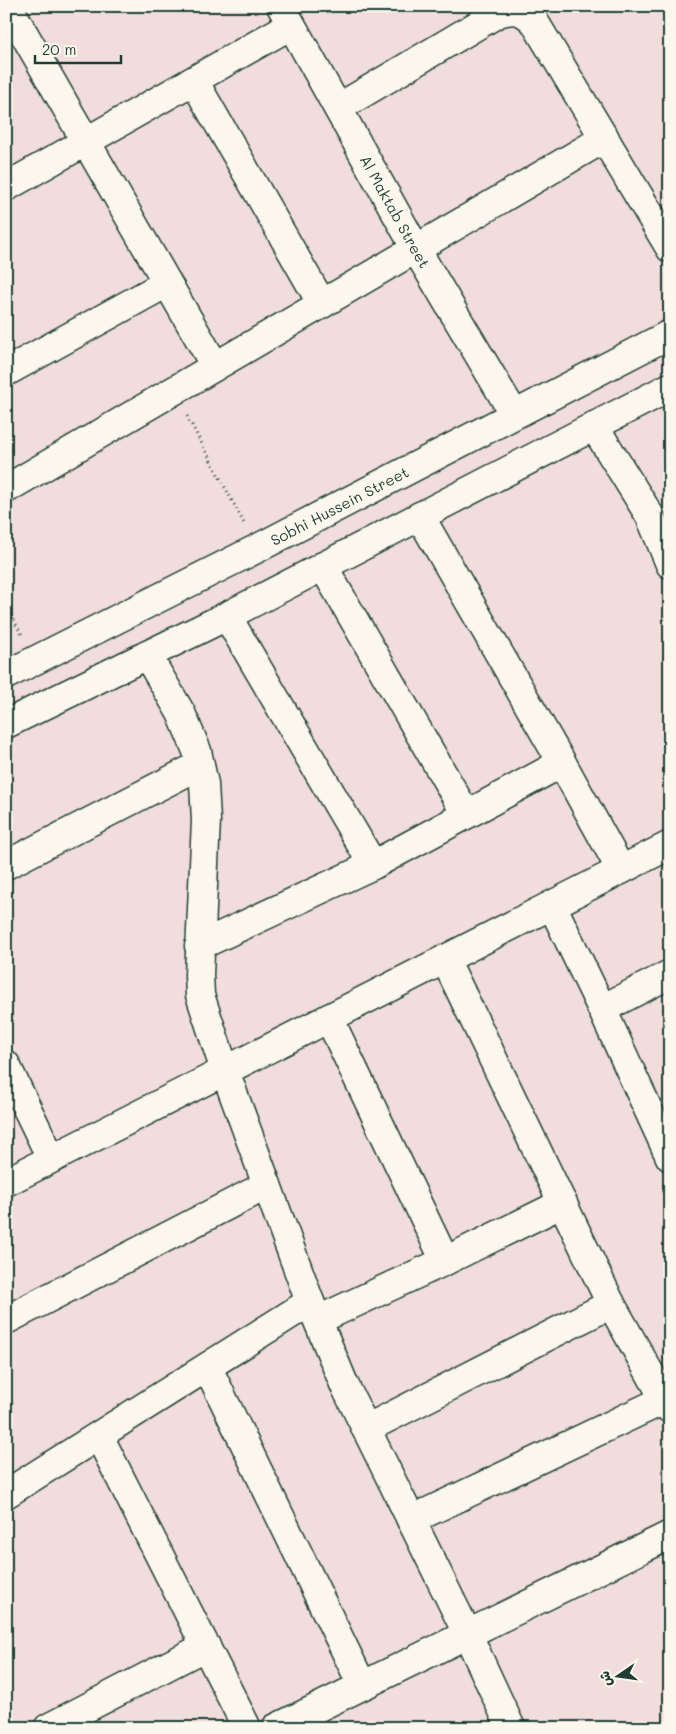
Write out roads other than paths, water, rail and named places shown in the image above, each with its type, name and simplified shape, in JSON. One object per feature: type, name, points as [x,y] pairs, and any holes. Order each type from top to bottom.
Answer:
[{"type":"street","points":[[15,8],[86,142],[215,366]]},
{"type":"street","points":[[338,108],[498,13],[510,10],[524,12],[534,21],[670,248]]},
{"type":"street","points":[[6,187],[194,80],[286,15]]},
{"type":"street","name":"Al Maktab Street","points":[[286,15],[416,249],[514,414]]},
{"type":"street","points":[[194,80],[322,304]]},
{"type":"street","points":[[6,489],[605,138]]},
{"type":"street","points":[[6,372],[167,282]]},
{"type":"street","name":"Sobhi Hussein Street","points":[[6,675],[258,548],[670,334]]},
{"type":"street","points":[[6,724],[227,616],[670,387]]},
{"type":"street","points":[[594,426],[650,516],[670,564]]},
{"type":"street","points":[[420,516],[562,763],[621,870]]},
{"type":"street","points":[[323,566],[466,814]]},
{"type":"street","points":[[227,616],[373,864]]},
{"type":"street","points":[[147,655],[181,713],[197,751],[204,784],[206,820],[199,946],[200,995],[225,1071],[314,1311],[344,1384],[467,1633],[502,1724]]},
{"type":"street","points":[[199,946],[373,864],[562,763]]},
{"type":"street","points":[[6,865],[200,765]]},
{"type":"street","points":[[6,1182],[670,845]]},
{"type":"street","points":[[552,905],[670,1157]]},
{"type":"street","points":[[411,1520],[668,1402],[611,1304],[445,959]]},
{"type":"street","points":[[602,1009],[670,974]]},
{"type":"street","points":[[329,1018],[446,1261]]},
{"type":"street","points":[[6,1064],[52,1158]]},
{"type":"street","points":[[6,1320],[267,1185]]},
{"type":"street","points":[[6,1493],[208,1368],[314,1311],[446,1261],[562,1203]]},
{"type":"street","points":[[366,1429],[611,1304]]},
{"type":"street","points":[[208,1368],[362,1685]]},
{"type":"street","points":[[99,1436],[247,1728]]},
{"type":"street","points":[[276,1728],[670,1535]]},
{"type":"street","points":[[48,1728],[206,1646]]}]
